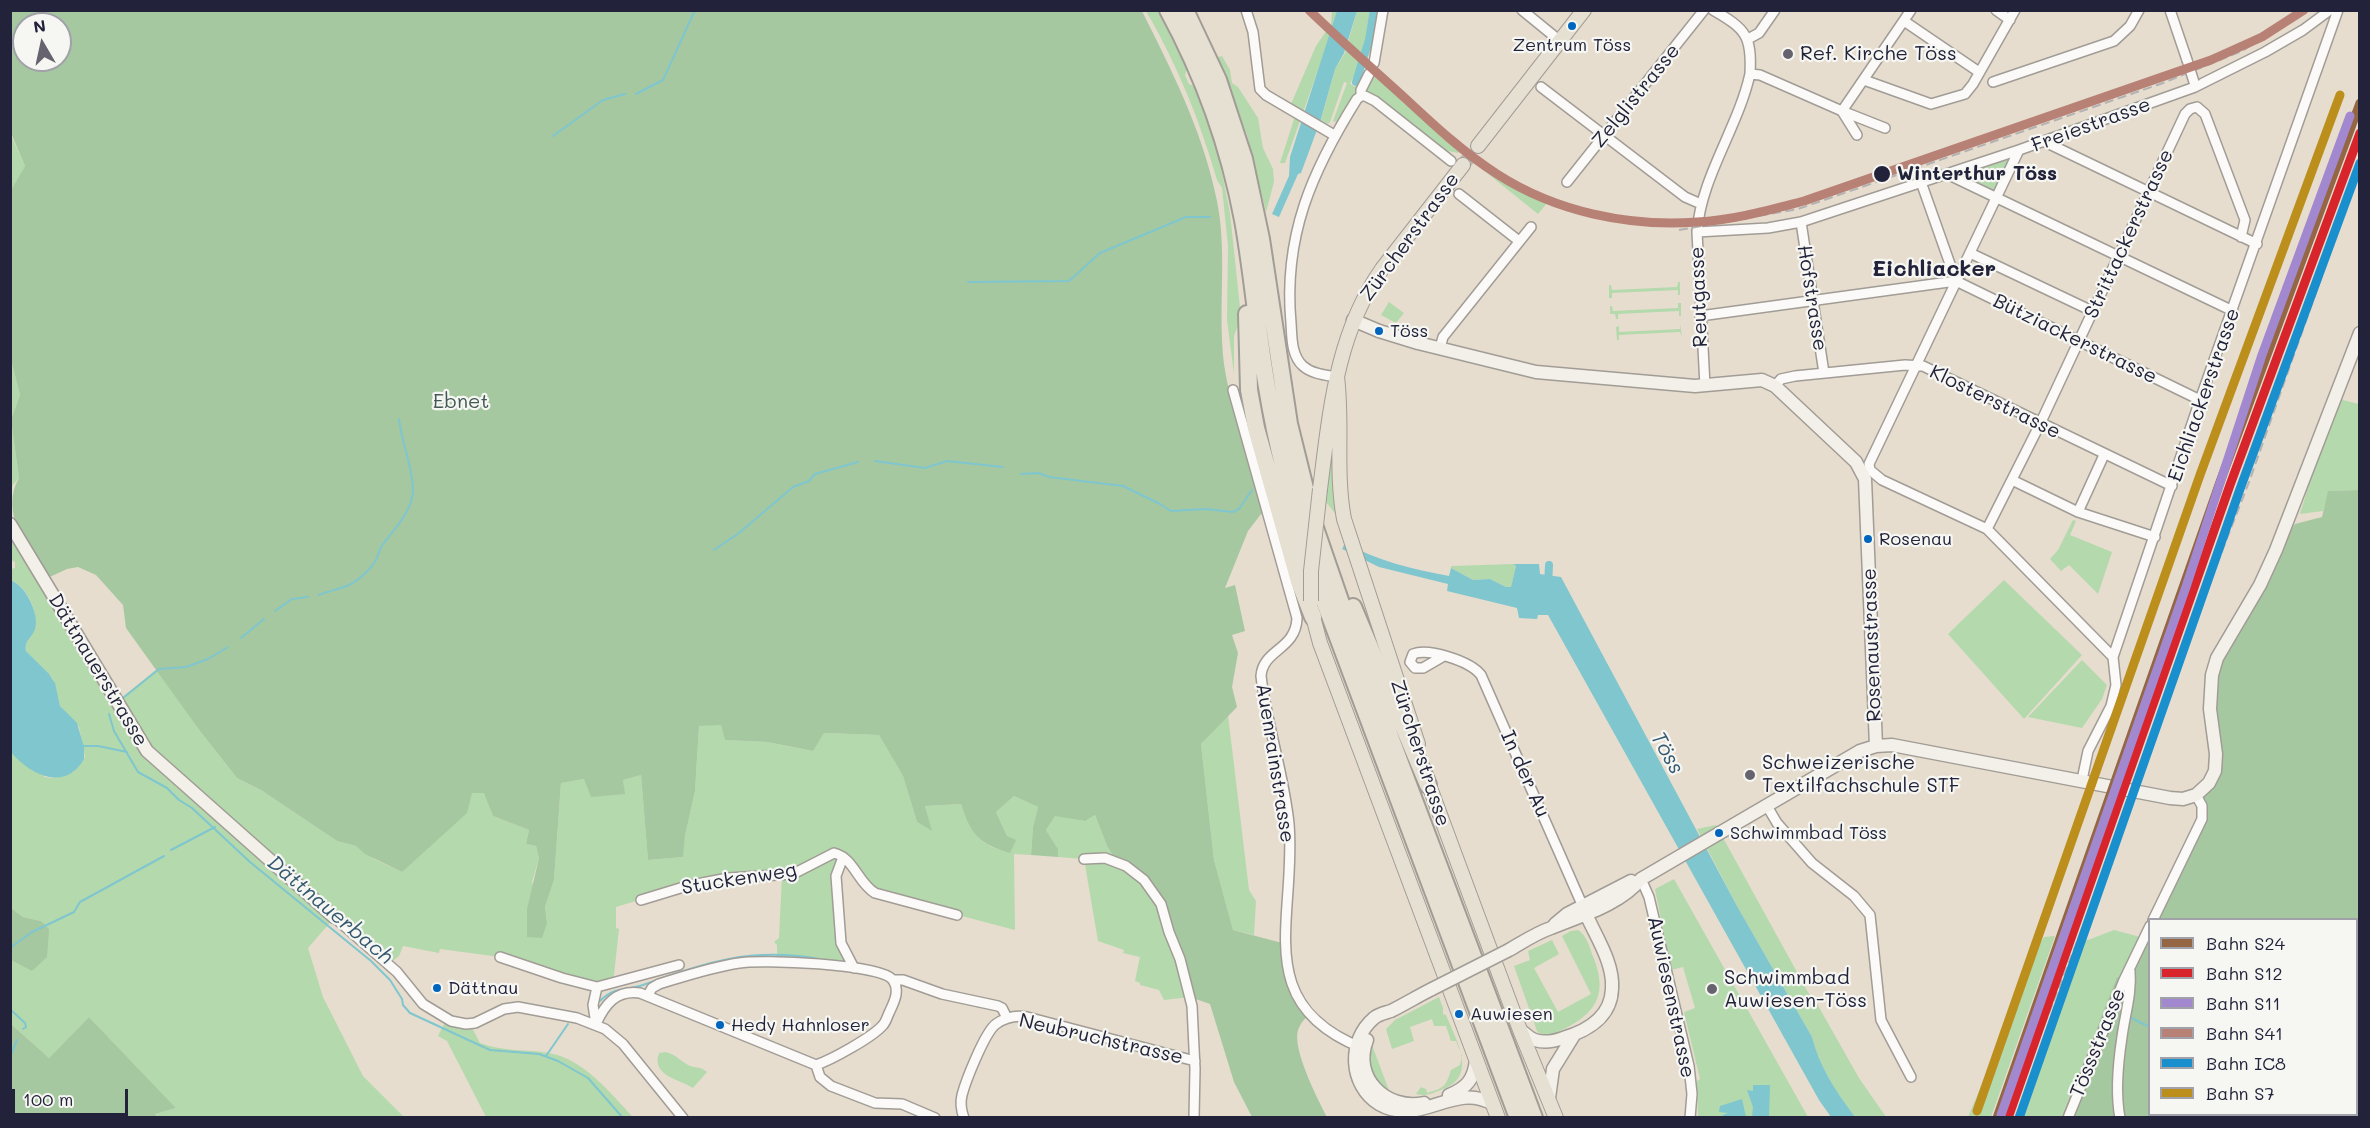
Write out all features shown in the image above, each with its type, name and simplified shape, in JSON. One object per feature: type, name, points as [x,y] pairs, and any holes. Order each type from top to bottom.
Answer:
[{"type":"highway","points":[[1168,10],[1196,66],[1218,124],[1232,170],[1247,242],[1270,406],[1283,468],[1302,538],[1326,608],[1518,1118]]},
{"type":"highway","points":[[1185,10],[1218,80],[1246,165],[1261,239],[1289,424],[1308,504],[1325,560],[1534,1118]]},
{"type":"highway","points":[[1247,242],[1245,287],[1252,412],[1299,581],[1312,609]]},
{"type":"highway","points":[[1325,560],[1345,589],[1428,785]]},
{"type":"main road","points":[[1478,146],[1556,38],[1584,10]]},
{"type":"main road","name":"Zürcherstrasse","points":[[1457,163],[1369,286],[1353,320],[1344,347],[1331,398],[1311,571],[1312,609],[1324,653],[1498,1118]]},
{"type":"main road","name":"Klosterstrasse","points":[[1353,320],[1379,331],[1536,372],[1705,386],[1756,380],[1771,383]]},
{"type":"main road","points":[[1493,1104],[1470,1096],[1415,1112],[1404,1113],[1386,1108],[1370,1097],[1360,1082],[1355,1064],[1368,1024],[1377,1016],[1584,910],[1626,892],[1641,879],[1860,752],[1876,746],[1892,745],[1949,754],[2170,798],[2183,799],[2196,795],[2210,783],[2217,763],[2210,701],[2212,675],[2217,658],[2260,585],[2276,550],[2360,333]]},
{"type":"main road","name":"Zürcherstrasse","points":[[1337,377],[1340,399],[1339,485],[1344,519],[1415,735],[1428,785],[1520,1030],[1556,1118]]},
{"type":"main road","points":[[1771,383],[1867,472]]},
{"type":"main road","name":"Rosenaustrasse","points":[[1867,472],[1876,746]]},
{"type":"main road","name":"Dättnauerstrasse","points":[[10,524],[147,751],[334,917]]},
{"type":"main road","points":[[1520,1030],[1538,1041],[1555,1040],[1586,1030],[1603,1015],[1611,998],[1609,966],[1584,910]]},
{"type":"main road","points":[[1549,1098],[1553,1069],[1574,1035]]},
{"type":"main road","points":[[1360,1048],[1364,1068],[1373,1087],[1389,1099],[1408,1104],[1428,1102],[1461,1089],[1473,1078],[1476,1059]]},
{"type":"street","points":[[1246,10],[1253,32],[1260,89],[1266,95],[1330,133]]},
{"type":"street","points":[[1374,63],[1383,10]]},
{"type":"street","name":"Zelglistrasse","points":[[1567,182],[1704,10]]},
{"type":"street","points":[[1713,10],[1737,25],[1748,39],[1759,33],[1775,10]]},
{"type":"street","points":[[1842,111],[1911,10]]},
{"type":"street","points":[[1996,10],[2010,20]]},
{"type":"street","points":[[1864,80],[1894,92],[1936,104],[1968,92],[2015,10]]},
{"type":"street","points":[[1993,82],[2114,41],[2130,26],[2139,10]]},
{"type":"street","points":[[2170,10],[2195,85]]},
{"type":"street","name":"Freiestrasse","points":[[1697,232],[1768,228],[1801,222],[2019,150],[2195,85],[2265,52],[2303,30],[2331,10]]},
{"type":"street","name":"Eichliackerstrasse","points":[[2082,780],[2088,751],[2111,706],[2116,685],[2113,657],[2200,400],[2338,10]]},
{"type":"street","points":[[1524,12],[1556,38]]},
{"type":"street","points":[[1904,21],[1979,72]]},
{"type":"street","name":"Reutgasse","points":[[1705,386],[1697,232],[1701,204],[1745,98],[1750,74],[1751,54],[1748,39]]},
{"type":"street","points":[[1361,96],[1361,90],[1369,74]]},
{"type":"street","points":[[1750,74],[1760,75],[1885,128]]},
{"type":"street","points":[[1541,87],[1685,197],[1701,204]]},
{"type":"street","points":[[1337,377],[1311,371],[1298,360],[1293,348],[1289,307],[1289,275],[1300,212],[1330,133],[1357,99],[1365,96],[1376,101],[1457,163]]},
{"type":"street","name":"Strittackerstrasse","points":[[1987,529],[2040,424],[2092,311],[2150,194],[2185,114],[2190,108],[2198,107],[2205,114],[2245,220],[2241,237]]},
{"type":"street","points":[[1842,111],[1857,135]]},
{"type":"street","points":[[2043,141],[2257,244]]},
{"type":"street","name":"Rosenaustrasse","points":[[1867,472],[1870,460],[2019,150]]},
{"type":"street","points":[[1947,174],[2233,311]]},
{"type":"street","points":[[1700,316],[1956,281],[1921,182]]},
{"type":"street","points":[[1459,194],[1520,241]]},
{"type":"street","name":"Hofstrasse","points":[[1801,222],[1824,373]]},
{"type":"street","points":[[1440,348],[1443,337],[1531,227]]},
{"type":"street","points":[[1970,253],[2092,311]]},
{"type":"street","name":"Bütziackerstrasse","points":[[1956,281],[2200,400]]},
{"type":"street","name":"Klosterstrasse","points":[[1771,383],[1784,378],[1824,373],[1923,366],[2172,486]]},
{"type":"street","name":"Auenrainstrasse","points":[[1233,390],[1297,618],[1291,638],[1266,661],[1261,676],[1289,829],[1288,970],[1296,994],[1309,1015],[1325,1030],[1360,1048]]},
{"type":"street","points":[[2078,512],[2104,455]]},
{"type":"street","points":[[1867,472],[1987,529],[2113,657]]},
{"type":"street","points":[[2012,480],[2078,512],[2155,537]]},
{"type":"street","name":"In der Au","points":[[1442,657],[1468,663],[1483,678],[1584,910]]},
{"type":"street","points":[[2154,918],[2202,819],[2202,806],[2196,795]]},
{"type":"street","points":[[1767,806],[1777,823],[1812,863],[1854,896],[1870,915],[1881,1020],[1911,1077]]},
{"type":"street","name":"Stuckenweg","points":[[641,900],[687,886],[728,878],[793,874],[829,854],[836,853],[843,857]]},
{"type":"street","points":[[843,857],[872,892],[957,915]]},
{"type":"street","points":[[843,857],[836,876],[841,943],[854,968]]},
{"type":"street","points":[[1084,859],[1105,858],[1123,864],[1143,880],[1160,902],[1192,1002],[1195,1061],[1194,1118]]},
{"type":"street","name":"Auwiesenstrasse","points":[[1641,879],[1649,897],[1682,1035],[1692,1094],[1690,1118]]},
{"type":"street","name":"Dättnauerstrasse","points":[[334,917],[397,972],[423,1004],[451,1021],[475,1023],[504,1009],[518,1007],[577,1018],[596,1024],[623,1044],[683,1118]]},
{"type":"street","name":"Tössstrasse","points":[[2067,1118],[2148,930]]},
{"type":"street","points":[[500,957],[558,977],[597,987],[679,965]]},
{"type":"street","name":"Neubruchstrasse","points":[[648,995],[652,988],[659,984],[739,963],[777,960],[882,973],[893,980],[903,980],[937,993],[999,1006],[1007,1018]]},
{"type":"street","points":[[2120,1118],[2117,1104],[2118,1075],[2121,1037],[2131,987],[2130,968]]},
{"type":"street","points":[[596,1024],[604,1007],[616,996],[630,992],[648,995],[816,1065],[840,1054],[884,1025],[896,994],[893,980]]},
{"type":"street","points":[[596,1024],[593,1005],[597,987]]},
{"type":"street","name":"Neubruchstrasse","points":[[964,1118],[961,1105],[963,1093],[984,1041],[994,1025],[1007,1018],[1027,1017],[1195,1061]]},
{"type":"street","points":[[816,1065],[820,1077],[831,1086],[875,1103],[908,1106],[935,1118]]},
{"type":"green space","name":"Ebnet","points":[[10,11],[1142,11],[1193,122],[1215,192],[1221,235],[1224,364],[1237,420],[1267,513],[1261,514],[1248,531],[1225,588],[1235,585],[1245,631],[1232,635],[1238,653],[1232,687],[1237,707],[1201,744],[1214,860],[1233,930],[1286,944],[1287,964],[1309,1015],[1298,1030],[1299,1049],[1307,1074],[1327,1117],[1252,1117],[1234,1082],[1210,1004],[1190,997],[1150,888],[1116,861],[1107,846],[1095,815],[1085,821],[1055,816],[1046,830],[1058,849],[1058,857],[1031,855],[1033,827],[1038,807],[1014,796],[996,812],[1007,836],[1016,840],[1010,853],[991,846],[977,836],[968,823],[961,804],[925,806],[932,831],[917,822],[903,776],[879,735],[824,733],[813,751],[767,742],[725,740],[721,725],[699,726],[695,791],[683,857],[648,860],[641,775],[623,780],[625,794],[591,797],[584,779],[561,783],[554,880],[545,907],[547,923],[542,938],[527,937],[527,909],[539,858],[536,846],[526,844],[529,830],[493,816],[484,793],[472,793],[467,813],[402,872],[365,854],[356,846],[337,841],[261,790],[237,778],[126,628],[123,605],[96,575],[78,567],[67,569],[43,580],[18,530],[12,503],[19,478],[11,420],[20,395],[10,356],[10,192],[25,166],[11,133]]},
{"type":"green space","points":[[1146,11],[1158,11],[1187,69],[1185,75],[1189,84],[1194,86],[1218,153],[1230,213],[1241,317],[1234,336],[1234,374],[1227,320],[1228,246],[1222,188],[1217,180],[1187,93]]},
{"type":"green space","points":[[1332,11],[1337,11],[1333,28],[1285,163],[1280,163],[1296,113],[1291,104],[1316,46],[1331,24]]},
{"type":"green space","points":[[1357,11],[1373,11],[1363,57],[1350,84],[1358,88],[1337,122],[1333,121],[1347,83],[1344,82],[1328,124],[1321,120],[1335,69],[1345,53]]},
{"type":"green space","points":[[1222,56],[1230,70],[1232,83],[1238,87],[1258,118],[1263,148],[1273,169],[1274,182],[1266,212],[1247,135],[1218,57]]},
{"type":"green space","points":[[1373,73],[1460,151],[1458,153],[1443,150],[1365,91]]},
{"type":"green space","points":[[10,133],[25,166],[11,192],[10,192]]},
{"type":"green space","points":[[2003,160],[2011,161],[1995,191],[1965,175],[1966,172]]},
{"type":"green space","points":[[1482,169],[1513,188],[1547,203],[1538,214]]},
{"type":"green space","points":[[1680,282],[1680,295],[1678,295],[1678,290],[1612,293],[1612,298],[1609,298],[1609,285],[1612,290],[1677,287]]},
{"type":"green space","points":[[1389,302],[1404,313],[1396,323],[1381,315]]},
{"type":"green space","points":[[1678,303],[1681,303],[1681,316],[1679,316],[1679,311],[1618,314],[1618,319],[1615,314],[1610,314],[1610,306],[1613,311],[1678,308]]},
{"type":"green space","points":[[1680,324],[1682,337],[1680,332],[1619,335],[1619,340],[1617,340],[1616,327],[1619,326],[1619,332],[1680,329]]},
{"type":"green space","points":[[10,356],[20,395],[11,420],[19,478],[11,487]]},
{"type":"green space","points":[[1336,386],[1338,517],[1326,502],[1324,489]]},
{"type":"green space","points":[[2335,398],[2359,404],[2359,490],[2329,491],[2323,511],[2300,514]]},
{"type":"green space","points":[[2359,490],[2359,1117],[2061,1118],[2117,977],[2123,980],[2148,928],[2148,1116],[2358,1116],[2358,918],[2153,918],[2202,819],[2196,795],[2209,784],[2212,675],[2276,550],[2295,524],[2322,517],[2328,491]]},
{"type":"green space","points":[[2073,520],[2076,521],[2070,535],[2112,552],[2098,594],[2069,565],[2061,571],[2050,559],[2058,550]]},
{"type":"green space","points":[[10,524],[116,702],[157,669],[200,731],[237,778],[261,790],[337,841],[356,846],[376,860],[402,872],[472,793],[485,792],[493,816],[529,830],[526,844],[536,846],[539,858],[532,882],[547,923],[545,907],[554,880],[561,783],[584,779],[624,794],[623,780],[641,775],[648,860],[682,857],[695,791],[699,726],[721,724],[726,740],[767,742],[812,751],[824,733],[879,735],[903,776],[917,822],[931,830],[925,806],[961,804],[977,836],[991,846],[1010,852],[1007,836],[996,812],[1014,796],[1038,807],[1033,827],[1031,855],[1014,854],[1015,930],[882,895],[849,862],[840,861],[841,943],[853,963],[777,960],[777,945],[774,942],[779,938],[782,876],[679,888],[616,907],[616,928],[619,929],[613,984],[601,986],[500,957],[440,949],[439,953],[403,946],[399,956],[389,964],[334,918],[308,948],[323,997],[363,1076],[404,1117],[157,1117],[155,1114],[176,1108],[89,1017],[49,1058],[11,1024],[11,960],[33,971],[41,921],[23,917],[11,908],[11,752],[45,777],[53,778],[73,772],[85,757],[79,727],[60,706],[53,679],[26,651],[27,642],[34,629],[35,615],[30,600],[22,588],[11,580],[11,569],[15,568],[15,562],[11,560]]},
{"type":"green space","points":[[1513,564],[1516,566],[1511,587],[1490,579],[1473,580],[1451,568],[1451,566]]},
{"type":"green space","points":[[2004,580],[2082,655],[2024,719],[1948,634]]},
{"type":"green space","points":[[2082,660],[2107,685],[2102,699],[2082,728],[2028,717]]},
{"type":"green space","points":[[1228,715],[1249,890],[1256,901],[1254,935],[1233,930],[1214,860],[1201,744]]},
{"type":"green space","points":[[1055,815],[1084,821],[1095,815],[1107,846],[1116,861],[1150,888],[1190,997],[1164,1000],[1159,990],[1140,985],[1135,981],[1140,957],[1123,953],[1124,950],[1098,941],[1084,859],[1058,857],[1058,849],[1046,830]]},
{"type":"green space","points":[[1716,825],[1814,1003],[1816,1002],[1859,1078],[1886,1117],[1855,1117],[1829,1079],[1812,1037],[1737,906],[1697,829]]},
{"type":"green space","name":"Schwimmbad Auwiesen-Töss","points":[[1674,879],[1808,1117],[1698,1117],[1697,1081],[1700,1079],[1684,1012],[1695,1008],[1683,967],[1671,970],[1655,889]]},
{"type":"green space","points":[[11,908],[23,917],[41,921],[49,929],[47,957],[32,971],[11,960]]},
{"type":"green space","points":[[1578,930],[1587,940],[1596,965],[1599,975],[1599,994],[1596,1002],[1583,1017],[1562,1030],[1542,1035],[1537,1031],[1514,966],[1530,960],[1528,951],[1552,940],[1559,954],[1534,968],[1558,1012],[1591,994],[1562,936]]},
{"type":"green space","points":[[2114,930],[2144,938],[2124,980],[2117,978],[2061,1117],[2021,1118],[2083,938],[2088,940]]},
{"type":"green space","points":[[2055,936],[1991,1117],[1968,1117],[2002,1037],[2027,965],[2044,937]]},
{"type":"green space","points":[[1439,997],[1443,1014],[1446,1015],[1454,1034],[1460,1052],[1456,1041],[1451,1041],[1446,1026],[1434,1026],[1432,1019],[1410,1027],[1414,1041],[1392,1049],[1386,1029],[1395,1020]]},
{"type":"green space","points":[[89,1017],[176,1108],[155,1114],[157,1117],[11,1117],[11,1024],[49,1058]]},
{"type":"green space","points":[[447,1018],[470,1024],[480,1043],[506,1049],[549,1053],[574,1062],[596,1078],[633,1117],[486,1117],[447,1041],[438,1036]]},
{"type":"green space","points":[[1372,1045],[1390,1093],[1379,1083],[1373,1072],[1370,1060]]},
{"type":"green space","points":[[665,1052],[688,1065],[707,1072],[693,1088],[674,1079],[659,1067],[659,1053]]},
{"type":"green space","points":[[1462,1058],[1460,1075],[1454,1083],[1430,1094],[1416,1094],[1421,1087],[1426,1089],[1427,1093],[1444,1086],[1451,1070],[1460,1065]]},
{"type":"water","points":[[1337,11],[1357,11],[1344,53],[1335,69],[1321,119],[1301,173],[1298,174],[1279,217],[1272,214],[1289,176],[1290,157]]},
{"type":"water","points":[[1345,543],[1383,560],[1449,576],[1451,568],[1473,580],[1490,579],[1506,587],[1511,587],[1516,566],[1513,564],[1539,564],[1540,574],[1561,577],[1737,906],[1812,1037],[1829,1079],[1855,1117],[1831,1117],[1819,1100],[1548,615],[1538,615],[1537,619],[1519,618],[1517,608],[1447,591],[1448,584],[1379,567],[1342,549]]},
{"type":"water","points":[[10,580],[26,593],[35,616],[35,629],[27,642],[26,651],[55,683],[60,706],[77,723],[84,747],[84,759],[76,769],[57,778],[37,773],[11,752]]},
{"type":"water","points":[[1753,1085],[1770,1085],[1769,1117],[1752,1117],[1753,1107],[1747,1090],[1753,1091]]},
{"type":"water","points":[[1742,1099],[1746,1117],[1722,1117],[1728,1113],[1719,1112],[1720,1106]]},
{"type":"waterway","points":[[636,94],[663,80],[695,10]]},
{"type":"waterway","points":[[1356,82],[1369,40],[1374,10]]},
{"type":"waterway","points":[[553,136],[603,100],[625,94]]},
{"type":"waterway","points":[[968,282],[1069,281],[1100,253],[1186,217],[1210,217]]},
{"type":"waterway","name":"Dättnauerbach","points":[[319,595],[357,581],[375,562],[381,547],[409,507],[413,482],[399,419]]},
{"type":"waterway","points":[[875,461],[925,468],[947,461],[1003,467]]},
{"type":"waterway","points":[[714,550],[739,533],[793,487],[809,481],[815,474],[858,462]]},
{"type":"waterway","points":[[1021,474],[1038,473],[1049,477],[1123,486],[1171,511],[1206,509],[1233,512],[1239,509],[1252,490]]},
{"type":"waterway","points":[[1548,586],[1549,565]]},
{"type":"waterway","name":"Dättnauerbach","points":[[275,611],[292,599],[308,597]]},
{"type":"waterway","name":"Dättnauerbach","points":[[241,638],[264,619]]},
{"type":"waterway","name":"Dättnauerbach","points":[[123,698],[159,669],[186,667],[208,659],[228,647]]},
{"type":"waterway","name":"Dättnauerbach","points":[[109,714],[114,731],[138,772],[167,788],[179,800],[192,808],[250,862],[371,961],[390,980],[402,999],[403,1005],[410,1013],[490,1050],[539,1054],[558,1061],[588,1078],[623,1118]]},
{"type":"waterway","points":[[83,746],[98,746],[127,752]]},
{"type":"waterway","points":[[171,850],[215,827]]},
{"type":"waterway","points":[[10,948],[32,932],[74,912],[80,902],[164,856]]},
{"type":"waterway","points":[[600,1001],[615,991],[729,959],[772,955],[819,959]]},
{"type":"waterway","points":[[10,1009],[25,1023],[26,1027],[23,1029]]},
{"type":"waterway","points":[[2131,1018],[2148,1026]]},
{"type":"waterway","points":[[546,1056],[568,1024]]},
{"type":"waterway","points":[[10,1057],[17,1040]]},
{"type":"waterway","points":[[399,1118],[404,1118]]},
{"type":"tunnel","points":[[1463,165],[1478,146]]},
{"type":"railway","points":[[1679,230],[1798,209],[2163,83],[2242,51],[2306,10]]},
{"type":"railway","points":[[2148,741],[2249,482],[2360,168]]},
{"type":"railway","points":[[2034,1051],[2082,929]]},
{"type":"rail line","name":"S41","points":[[1309,10],[1439,129],[1497,174],[1520,187],[1568,207],[1619,219],[1671,223],[1724,219],[1804,201],[2211,60],[2262,37],[2304,10]]},
{"type":"rail line","name":"S7","points":[[1977,1111],[2200,475],[2340,95]]},
{"type":"rail line","name":"S24","points":[[1997,1118],[2220,482],[2360,103]]},
{"type":"rail line","name":"S11","points":[[2001,1115],[2186,587],[2262,355],[2350,116]]},
{"type":"rail line","name":"S12","points":[[2008,1118],[2230,485],[2360,133]]},
{"type":"rail line","name":"IC8","points":[[2019,1118],[2240,489],[2360,163]]},
{"type":"place","name":"Zentrum Töss","points":[[1572,26]]},
{"type":"place","name":"Ref. Kirche Töss","points":[[1788,54]]},
{"type":"place","name":"Winterthur Töss","points":[[1882,174]]},
{"type":"place","name":"Töss","points":[[1379,331]]},
{"type":"place","name":"Rosenau","points":[[1868,539]]},
{"type":"place","name":"Schweizerische Textilfachschule STF","points":[[1750,775]]},
{"type":"place","name":"Schwimmbad Töss","points":[[1719,833]]},
{"type":"place","name":"Dättnau","points":[[437,988]]},
{"type":"place","name":"Schwimmbad Auwiesen-Töss","points":[[1712,989]]},
{"type":"place","name":"Auwiesen","points":[[1459,1014]]},
{"type":"place","name":"Hedy Hahnloser","points":[[720,1025]]},
{"type":"district","name":"Eichliacker","points":[[1934,269]]}]
